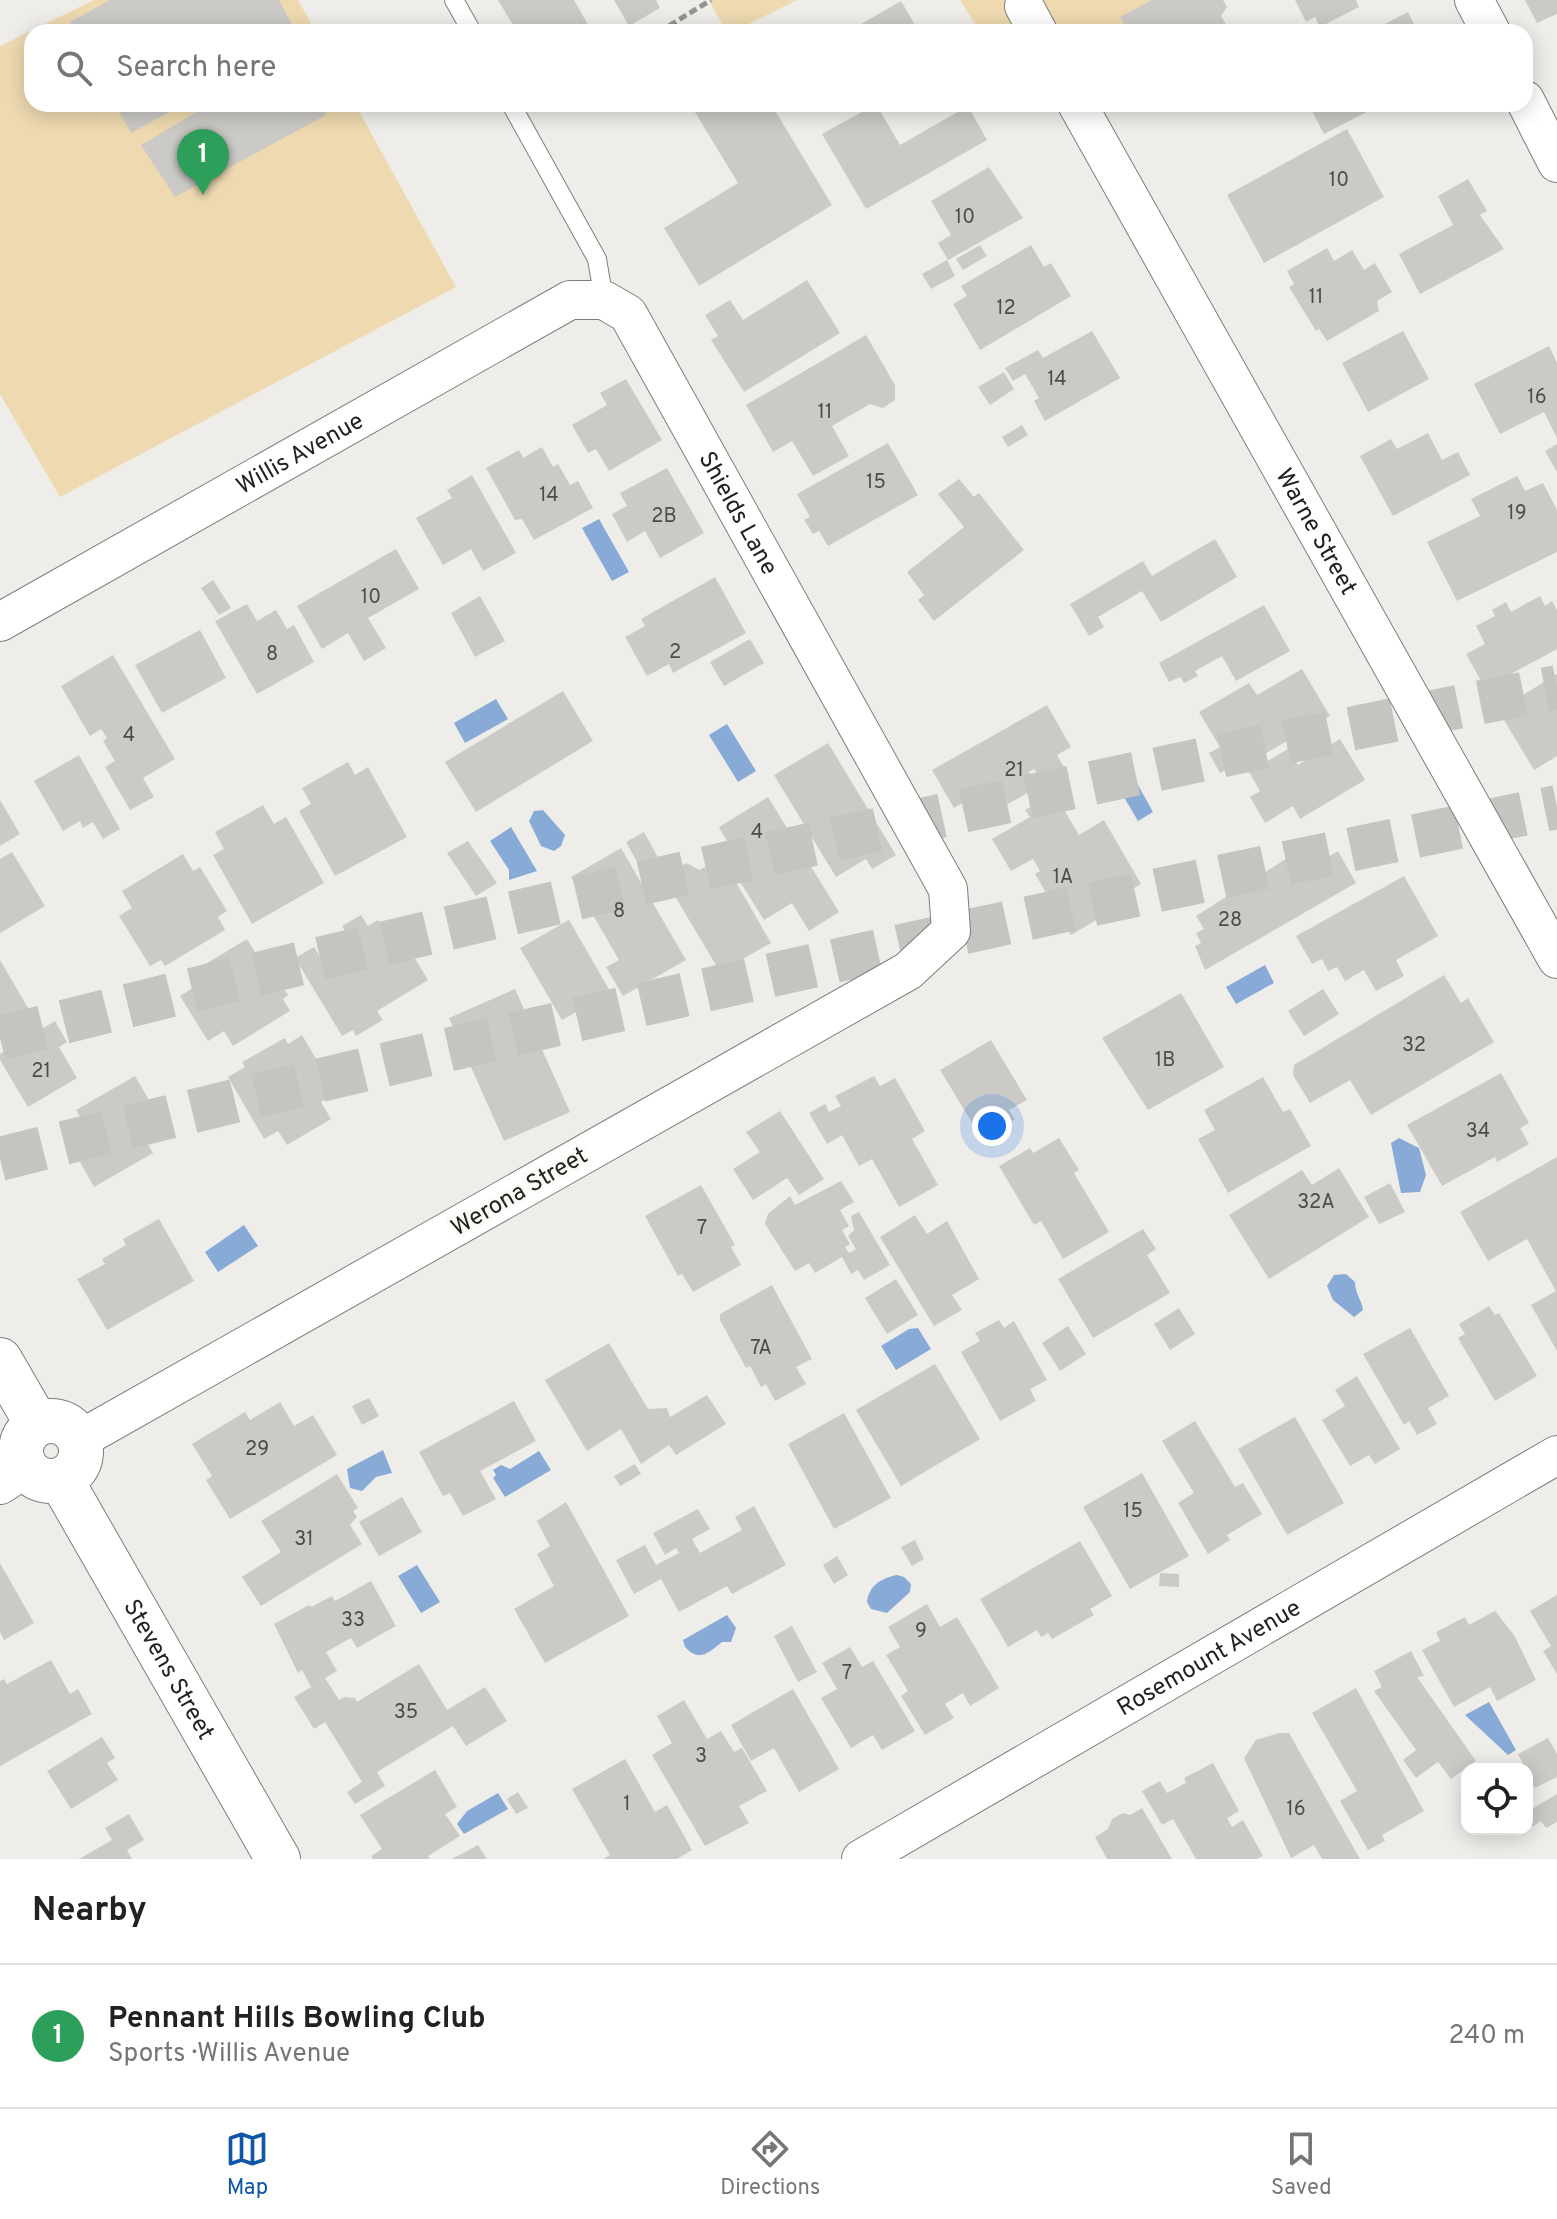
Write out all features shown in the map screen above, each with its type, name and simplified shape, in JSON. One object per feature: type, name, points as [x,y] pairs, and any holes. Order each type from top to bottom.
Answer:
[{"type":"street","points":[[1474,0],[1487,24]]},
{"type":"street","name":"Warne Street","points":[[1081,112],[1557,959]]},
{"type":"street","points":[[1531,112],[1557,163]]},
{"type":"street","name":"Willis Avenue","points":[[0,622],[570,300],[604,300]]},
{"type":"street","name":"Shields Lane","points":[[604,300],[628,314],[948,889],[951,931]]},
{"type":"street","name":"Werona Street","points":[[79,1440],[908,971],[951,931]]},
{"type":"street","points":[[0,1360],[37,1424]]},
{"type":"street","points":[[57,1422],[74,1432],[79,1440],[80,1459],[69,1475],[29,1478],[21,1459],[23,1439],[37,1424],[57,1422]]},
{"type":"street","name":"Rosemount Avenue","points":[[861,1859],[1557,1455]]},
{"type":"street","name":"Stevens Street","points":[[29,1478],[278,1859]]},
{"type":"lane","points":[[454,0],[468,24]]},
{"type":"lane","points":[[515,112],[597,259],[604,300]]},
{"type":"path","points":[[672,24],[711,0]]},
{"type":"shaded area","points":[[94,0],[298,0],[312,24],[45,24]]},
{"type":"shaded area","points":[[709,0],[797,0],[749,24],[722,24]]},
{"type":"shaded area","points":[[960,0],[1197,0],[1152,24],[975,24]]},
{"type":"shaded area","points":[[24,34],[24,112],[359,112],[456,287],[60,497],[0,394],[0,46]]},
{"type":"water","points":[[599,519],[629,572],[612,581],[582,528]]},
{"type":"water","points":[[496,699],[508,719],[465,743],[454,723]]},
{"type":"water","points":[[727,724],[756,771],[738,782],[709,735]]},
{"type":"water","points":[[1134,778],[1153,812],[1138,821],[1118,787]]},
{"type":"water","points":[[543,810],[565,835],[561,846],[554,851],[541,846],[529,821],[534,811]]},
{"type":"water","points":[[511,827],[537,871],[509,880],[509,870],[490,841]]},
{"type":"water","points":[[1265,965],[1274,983],[1236,1004],[1226,987]]},
{"type":"water","points":[[1399,1138],[1419,1148],[1426,1175],[1420,1192],[1401,1193],[1391,1143]]},
{"type":"water","points":[[244,1225],[258,1246],[218,1272],[205,1252]]},
{"type":"water","points":[[1346,1274],[1355,1282],[1363,1310],[1354,1317],[1333,1300],[1327,1286],[1334,1275]]},
{"type":"water","points":[[918,1328],[931,1349],[896,1370],[881,1346],[909,1329]]},
{"type":"water","points":[[383,1450],[392,1473],[376,1477],[362,1491],[350,1488],[347,1469]]},
{"type":"water","points":[[539,1451],[551,1470],[505,1497],[493,1478],[496,1475],[493,1470],[501,1465],[510,1469]]},
{"type":"water","points":[[417,1565],[440,1602],[421,1613],[398,1576]]},
{"type":"water","points":[[897,1575],[911,1584],[910,1592],[887,1613],[871,1609],[867,1602],[873,1587],[881,1580]]},
{"type":"water","points":[[727,1615],[736,1628],[731,1642],[722,1642],[700,1655],[685,1647],[683,1640]]},
{"type":"water","points":[[1489,1702],[1516,1750],[1508,1755],[1465,1715]]},
{"type":"water","points":[[498,1793],[508,1809],[464,1834],[457,1824],[467,1811]]},
{"type":"building","points":[[110,0],[279,0],[292,24],[71,24]]},
{"type":"building","points":[[498,0],[574,0],[588,24],[512,24]]},
{"type":"building","points":[[614,0],[656,0],[660,8],[628,24]]},
{"type":"building","points":[[1152,0],[1223,0],[1227,7],[1221,16],[1226,24],[1124,24],[1120,17]]},
{"type":"building","points":[[1295,0],[1356,0],[1359,7],[1326,24],[1318,24],[1315,17],[1306,22]]},
{"type":"building","points":[[1525,0],[1557,0],[1557,14],[1537,23]]},
{"type":"building","points":[[901,1],[914,24],[861,24]]},
{"type":"building","points":[[1408,12],[1414,24],[1385,24]]},
{"type":"building","points":[[119,112],[169,112],[131,133]]},
{"type":"building","points":[[197,112],[324,112],[326,115],[175,197],[141,145]]},
{"type":"building","points":[[695,112],[776,112],[832,205],[699,286],[664,228],[738,183]]},
{"type":"building","points":[[862,112],[881,112],[900,145],[958,112],[971,112],[987,140],[866,209],[822,134]]},
{"type":"building","points":[[1313,112],[1367,112],[1324,134]]},
{"type":"building","points":[[1347,129],[1384,197],[1264,263],[1227,195]]},
{"type":"building","points":[[989,167],[1023,218],[948,260],[938,243],[951,235],[931,201]]},
{"type":"building","points":[[1468,179],[1487,211],[1480,215],[1504,249],[1420,294],[1399,254],[1453,225],[1438,196]]},
{"type":"building","points":[[980,245],[987,256],[963,270],[956,259]]},
{"type":"building","points":[[1031,245],[1044,267],[1051,263],[1071,296],[980,350],[953,304],[967,296],[961,286]]},
{"type":"building","points":[[1327,248],[1334,261],[1352,250],[1364,270],[1375,263],[1392,292],[1377,301],[1379,311],[1327,341],[1319,329],[1316,331],[1289,287],[1294,284],[1287,271]]},
{"type":"building","points":[[947,260],[955,276],[931,289],[922,274]]},
{"type":"building","points":[[807,280],[840,333],[744,392],[711,340],[718,336],[705,315],[730,300],[743,320]]},
{"type":"building","points":[[1092,331],[1120,378],[1045,421],[1034,401],[1039,398],[1025,374],[1013,381],[1005,368],[1038,350],[1043,358]]},
{"type":"building","points":[[1403,331],[1429,379],[1368,412],[1342,363]]},
{"type":"building","points":[[866,335],[895,385],[895,400],[883,408],[870,404],[832,426],[849,456],[813,476],[792,441],[773,452],[746,405]]},
{"type":"building","points":[[1549,346],[1557,363],[1557,438],[1544,412],[1500,434],[1474,384]]},
{"type":"building","points":[[1004,372],[1014,389],[990,405],[978,387]]},
{"type":"building","points":[[626,379],[662,440],[609,471],[596,449],[588,453],[572,425],[607,405],[600,393]]},
{"type":"building","points":[[1022,425],[1028,435],[1008,447],[1002,437]]},
{"type":"building","points":[[1428,433],[1442,460],[1458,452],[1470,475],[1393,516],[1360,456],[1391,439],[1397,449]]},
{"type":"building","points":[[888,443],[918,495],[828,546],[819,531],[813,534],[804,520],[810,517],[797,494]]},
{"type":"building","points":[[1557,444],[1557,472],[1545,451]]},
{"type":"building","points":[[542,447],[553,467],[558,464],[570,485],[578,481],[593,508],[534,540],[522,519],[515,520],[486,468],[519,450],[523,458]]},
{"type":"building","points":[[667,468],[704,533],[660,558],[645,531],[627,542],[612,514],[627,506],[620,493]]},
{"type":"building","points":[[472,475],[516,553],[483,571],[471,549],[443,565],[416,518],[452,498],[447,490]]},
{"type":"building","points":[[1517,476],[1525,491],[1543,483],[1557,510],[1557,552],[1457,601],[1427,542],[1480,516],[1471,499]]},
{"type":"building","points":[[959,479],[974,497],[979,493],[1024,550],[934,621],[918,600],[924,595],[907,572],[964,527],[938,494]]},
{"type":"building","points":[[1215,539],[1237,577],[1161,622],[1142,591],[1098,617],[1104,627],[1089,636],[1070,604],[1143,561],[1152,576]]},
{"type":"building","points":[[396,549],[419,589],[368,618],[386,648],[364,661],[348,633],[322,649],[297,606]]},
{"type":"building","points":[[715,577],[746,633],[673,673],[669,664],[647,676],[625,637],[645,626],[641,619]]},
{"type":"building","points":[[213,580],[231,608],[219,615],[201,588]]},
{"type":"building","points":[[480,596],[505,641],[475,657],[451,613]]},
{"type":"building","points":[[1540,596],[1545,606],[1552,601],[1557,610],[1557,649],[1485,688],[1466,654],[1485,644],[1476,626],[1495,616],[1492,610],[1506,602],[1511,612]]},
{"type":"building","points":[[247,604],[257,621],[276,610],[287,629],[294,625],[314,662],[257,694],[215,621]]},
{"type":"building","points":[[1264,605],[1290,651],[1236,681],[1222,656],[1195,671],[1198,676],[1184,683],[1180,677],[1169,682],[1159,663]]},
{"type":"building","points":[[200,630],[226,678],[162,713],[135,665]]},
{"type":"building","points":[[750,639],[764,663],[724,686],[710,662]]},
{"type":"building","points":[[113,655],[175,759],[143,778],[154,797],[130,810],[105,767],[115,761],[103,741],[107,738],[101,729],[90,736],[61,686]]},
{"type":"building","points":[[1302,669],[1330,716],[1234,772],[1231,767],[1220,773],[1209,753],[1220,747],[1199,712],[1249,683],[1257,695]]},
{"type":"building","points":[[1557,674],[1557,756],[1534,770],[1498,710]]},
{"type":"building","points":[[563,691],[593,741],[476,812],[445,762]]},
{"type":"building","points":[[1047,705],[1071,747],[1057,755],[1064,767],[1041,780],[1034,769],[1029,772],[1038,787],[1006,805],[994,785],[954,808],[932,770]]},
{"type":"building","points":[[1340,739],[1365,780],[1300,819],[1293,806],[1265,823],[1250,797],[1260,791],[1249,772],[1288,749],[1298,765]]},
{"type":"building","points":[[828,743],[896,855],[872,869],[866,859],[836,877],[774,775]]},
{"type":"building","points":[[79,755],[120,829],[103,839],[93,822],[83,828],[80,821],[63,831],[34,781]]},
{"type":"building","points":[[348,762],[355,775],[368,767],[407,837],[335,876],[299,811],[311,804],[302,788]]},
{"type":"building","points":[[1054,793],[1079,835],[1104,820],[1141,884],[1111,901],[1115,909],[1071,935],[1035,874],[1040,871],[1033,859],[1011,871],[992,839],[1030,817],[1025,810]]},
{"type":"building","points":[[768,797],[839,912],[809,931],[792,903],[764,920],[722,853],[731,848],[719,827]]},
{"type":"building","points":[[0,800],[20,834],[0,846]]},
{"type":"building","points":[[263,805],[274,824],[286,817],[324,883],[252,924],[213,855],[224,849],[215,832]]},
{"type":"building","points":[[644,832],[674,886],[656,896],[626,842]]},
{"type":"building","points":[[468,841],[497,883],[476,896],[447,853]]},
{"type":"building","points":[[621,848],[686,960],[623,996],[606,967],[619,960],[571,877]]},
{"type":"building","points":[[1303,848],[1313,866],[1338,851],[1356,883],[1205,970],[1195,946],[1201,943],[1196,933],[1204,929],[1196,916]]},
{"type":"building","points":[[12,852],[45,906],[0,933],[0,859]]},
{"type":"building","points":[[183,854],[193,871],[200,867],[227,911],[218,917],[225,930],[165,966],[161,960],[150,966],[119,916],[132,908],[122,891]]},
{"type":"building","points":[[722,858],[771,943],[720,972],[673,893],[680,890],[673,878],[673,870],[687,863],[699,870]]},
{"type":"building","points":[[1404,876],[1438,936],[1396,960],[1404,976],[1376,991],[1364,970],[1345,981],[1337,967],[1328,971],[1322,959],[1312,964],[1296,936]]},
{"type":"building","points":[[361,915],[368,926],[378,920],[401,958],[411,952],[428,980],[377,1011],[383,1020],[356,1036],[353,1030],[342,1036],[295,958],[314,947],[324,963],[354,946],[342,926]]},
{"type":"building","points":[[569,920],[614,998],[586,1014],[583,1008],[562,1020],[520,948]]},
{"type":"building","points":[[247,939],[257,955],[262,953],[288,995],[283,999],[290,1011],[233,1046],[224,1031],[208,1041],[180,996],[199,984],[192,972]]},
{"type":"building","points":[[0,960],[34,1018],[0,1038]]},
{"type":"building","points":[[1444,975],[1461,1003],[1468,998],[1494,1042],[1371,1115],[1350,1080],[1310,1103],[1293,1075],[1294,1065]]},
{"type":"building","points":[[515,989],[570,1112],[504,1141],[449,1018]]},
{"type":"building","points":[[1323,989],[1339,1014],[1304,1036],[1288,1011]]},
{"type":"building","points":[[1181,993],[1224,1067],[1148,1110],[1102,1038]]},
{"type":"building","points":[[55,1021],[67,1042],[59,1047],[77,1078],[28,1107],[0,1060],[0,1054]]},
{"type":"building","points":[[302,1035],[336,1093],[321,1102],[331,1119],[287,1145],[278,1131],[264,1139],[228,1077],[245,1067],[242,1062],[285,1038],[288,1044]]},
{"type":"building","points":[[991,1040],[1027,1100],[1009,1110],[1015,1119],[982,1139],[940,1070]]},
{"type":"building","points":[[1501,1073],[1529,1123],[1520,1128],[1529,1144],[1497,1162],[1495,1157],[1442,1186],[1407,1125]]},
{"type":"building","points":[[135,1076],[152,1105],[132,1117],[153,1153],[94,1187],[80,1162],[100,1151],[76,1110]]},
{"type":"building","points":[[874,1076],[880,1086],[895,1078],[925,1131],[912,1139],[938,1185],[899,1207],[872,1159],[859,1166],[842,1135],[827,1144],[809,1113],[825,1104],[829,1112],[841,1106],[835,1096]]},
{"type":"building","points":[[1263,1077],[1283,1112],[1290,1109],[1311,1146],[1228,1193],[1198,1139],[1215,1130],[1204,1110]]},
{"type":"building","points":[[780,1111],[824,1179],[799,1195],[787,1178],[753,1200],[733,1169],[760,1152],[746,1132]]},
{"type":"building","points":[[1059,1138],[1079,1170],[1074,1173],[1109,1232],[1063,1259],[1041,1221],[1034,1225],[999,1166],[1030,1148],[1033,1153]]},
{"type":"building","points":[[1557,1157],[1557,1351],[1531,1305],[1556,1291],[1527,1239],[1488,1261],[1460,1212]]},
{"type":"building","points":[[1339,1168],[1369,1217],[1269,1279],[1229,1215],[1302,1170],[1312,1185]]},
{"type":"building","points":[[841,1181],[854,1202],[840,1210],[849,1226],[842,1230],[850,1244],[845,1247],[849,1253],[856,1249],[848,1236],[854,1230],[851,1216],[859,1212],[890,1265],[864,1280],[858,1270],[851,1274],[842,1257],[815,1273],[809,1263],[795,1271],[765,1224],[768,1214],[790,1196],[795,1205]]},
{"type":"building","points":[[1390,1183],[1405,1212],[1379,1224],[1364,1197]]},
{"type":"building","points":[[701,1185],[735,1245],[731,1247],[741,1265],[693,1292],[682,1274],[678,1276],[645,1216]]},
{"type":"building","points":[[915,1215],[927,1234],[947,1221],[979,1279],[952,1295],[962,1310],[934,1326],[880,1237]]},
{"type":"building","points":[[159,1219],[194,1281],[107,1330],[77,1279],[105,1264],[102,1259],[126,1245],[123,1239]]},
{"type":"building","points":[[1143,1229],[1156,1249],[1147,1255],[1170,1293],[1093,1338],[1058,1279]]},
{"type":"building","points":[[896,1279],[918,1315],[887,1334],[865,1298]]},
{"type":"building","points":[[772,1285],[812,1359],[796,1367],[806,1384],[775,1401],[766,1384],[761,1387],[750,1366],[746,1368],[720,1320],[720,1314]]},
{"type":"building","points":[[1489,1306],[1495,1315],[1499,1313],[1537,1376],[1495,1401],[1458,1338],[1465,1334],[1459,1324]]},
{"type":"building","points":[[1179,1308],[1195,1334],[1170,1350],[1154,1324]]},
{"type":"building","points":[[999,1320],[1004,1328],[1014,1321],[1047,1380],[1030,1389],[1036,1401],[1000,1421],[961,1352],[980,1341],[975,1333]]},
{"type":"building","points":[[1068,1326],[1086,1354],[1060,1371],[1042,1343]]},
{"type":"building","points":[[1410,1328],[1449,1396],[1428,1408],[1437,1424],[1417,1435],[1409,1421],[1404,1425],[1363,1354]]},
{"type":"building","points":[[609,1343],[648,1409],[667,1408],[670,1417],[707,1395],[726,1424],[676,1455],[669,1445],[641,1464],[621,1429],[587,1451],[545,1380]]},
{"type":"building","points":[[935,1364],[980,1439],[901,1486],[856,1410]]},
{"type":"building","points":[[1357,1376],[1400,1449],[1375,1464],[1369,1455],[1350,1466],[1322,1420],[1345,1406],[1335,1390]]},
{"type":"building","points":[[369,1398],[379,1416],[362,1425],[352,1406]]},
{"type":"building","points":[[514,1401],[536,1441],[480,1471],[496,1499],[463,1516],[450,1493],[443,1496],[419,1452]]},
{"type":"building","points":[[280,1402],[294,1426],[313,1415],[337,1455],[230,1519],[206,1480],[212,1476],[192,1444],[245,1412],[250,1420]]},
{"type":"building","points":[[844,1413],[891,1498],[834,1529],[788,1444]]},
{"type":"building","points":[[1295,1417],[1344,1503],[1287,1535],[1238,1449]]},
{"type":"building","points":[[1195,1421],[1235,1487],[1243,1483],[1262,1514],[1227,1535],[1230,1540],[1208,1554],[1178,1503],[1194,1493],[1162,1441]]},
{"type":"building","points":[[635,1464],[641,1474],[620,1486],[614,1476]]},
{"type":"building","points":[[1142,1473],[1189,1556],[1130,1589],[1083,1507]]},
{"type":"building","points":[[337,1474],[358,1508],[353,1511],[357,1517],[350,1525],[362,1544],[261,1606],[242,1577],[281,1552],[261,1521]]},
{"type":"building","points":[[402,1497],[422,1532],[379,1556],[359,1522]]},
{"type":"building","points":[[566,1502],[629,1616],[545,1663],[514,1609],[554,1586],[537,1554],[550,1546],[537,1521]]},
{"type":"building","points":[[754,1506],[786,1565],[732,1594],[727,1586],[679,1612],[661,1579],[634,1594],[616,1560],[645,1545],[656,1565],[679,1553],[676,1548],[665,1555],[653,1533],[698,1509],[710,1529],[692,1539],[700,1553],[742,1530],[735,1517]]},
{"type":"building","points":[[915,1540],[924,1559],[912,1566],[901,1547]]},
{"type":"building","points":[[1080,1541],[1112,1596],[1090,1609],[1094,1615],[1052,1639],[1048,1633],[1041,1637],[1037,1630],[1008,1647],[980,1599]]},
{"type":"building","points":[[837,1556],[848,1575],[834,1584],[823,1565]]},
{"type":"building","points":[[0,1563],[34,1623],[4,1640],[0,1632]]},
{"type":"building","points":[[1160,1573],[1179,1574],[1179,1587],[1159,1586]]},
{"type":"building","points":[[371,1581],[396,1626],[357,1648],[351,1638],[326,1652],[337,1671],[325,1678],[339,1700],[355,1698],[357,1702],[419,1664],[447,1710],[485,1687],[507,1721],[466,1746],[453,1726],[377,1772],[385,1786],[355,1804],[347,1792],[362,1782],[325,1722],[314,1729],[294,1697],[311,1687],[302,1670],[298,1673],[274,1624],[332,1596],[335,1601]]},
{"type":"building","points":[[1557,1595],[1557,1674],[1543,1651],[1551,1646],[1530,1611]]},
{"type":"building","points":[[927,1604],[940,1627],[957,1617],[999,1688],[970,1706],[963,1693],[945,1704],[954,1718],[925,1735],[901,1696],[908,1691],[886,1655],[900,1647],[888,1627]]},
{"type":"building","points":[[1495,1611],[1514,1635],[1536,1680],[1497,1701],[1490,1687],[1454,1707],[1422,1650],[1440,1641],[1436,1632],[1465,1617],[1469,1625]]},
{"type":"building","points":[[792,1626],[817,1672],[798,1682],[774,1636]]},
{"type":"building","points":[[850,1647],[862,1667],[873,1661],[915,1731],[882,1750],[873,1735],[851,1748],[821,1698],[837,1689],[822,1663]]},
{"type":"building","points":[[1411,1651],[1424,1676],[1417,1677],[1476,1761],[1461,1763],[1461,1772],[1451,1779],[1438,1762],[1416,1778],[1403,1760],[1416,1750],[1374,1691],[1382,1687],[1374,1671]]},
{"type":"building","points":[[51,1660],[70,1694],[78,1689],[92,1714],[0,1766],[0,1681],[4,1679],[7,1684]]},
{"type":"building","points":[[1356,1688],[1424,1811],[1382,1835],[1385,1841],[1368,1850],[1340,1801],[1357,1791],[1312,1713]]},
{"type":"building","points":[[793,1689],[839,1769],[799,1792],[774,1748],[751,1761],[731,1725]]},
{"type":"building","points":[[684,1700],[707,1739],[721,1731],[734,1752],[742,1748],[767,1791],[739,1806],[749,1823],[705,1846],[652,1755],[672,1743],[657,1716]]},
{"type":"building","points":[[1289,1733],[1360,1859],[1322,1859],[1314,1845],[1291,1858],[1244,1758],[1256,1740]]},
{"type":"building","points":[[102,1737],[115,1758],[107,1763],[118,1780],[71,1809],[47,1771]]},
{"type":"building","points":[[1548,1738],[1557,1754],[1557,1777],[1535,1788],[1533,1763],[1522,1763],[1518,1754]]},
{"type":"building","points":[[625,1759],[655,1812],[667,1805],[692,1850],[677,1859],[603,1859],[610,1855],[572,1789]]},
{"type":"building","points":[[1213,1763],[1239,1811],[1227,1818],[1232,1827],[1243,1820],[1263,1856],[1257,1859],[1196,1859],[1173,1819],[1162,1825],[1142,1791],[1160,1781],[1167,1793],[1186,1783],[1184,1778]]},
{"type":"building","points":[[435,1770],[457,1807],[445,1814],[460,1836],[428,1856],[430,1859],[373,1859],[371,1856],[382,1849],[360,1815]]},
{"type":"building","points":[[518,1792],[528,1808],[516,1814],[507,1799]]},
{"type":"building","points":[[1557,1794],[1557,1822],[1546,1828],[1541,1821],[1533,1826],[1533,1808]]},
{"type":"building","points":[[1142,1808],[1172,1859],[1107,1859],[1095,1837],[1108,1829],[1112,1819],[1123,1813],[1130,1815]]},
{"type":"building","points":[[129,1814],[144,1840],[127,1850],[132,1859],[79,1859],[112,1840],[105,1828]]},
{"type":"building","points":[[478,1845],[487,1859],[452,1859]]},
{"type":"tunnel","points":[[0,1038],[776,852],[1166,767],[1557,687]]},
{"type":"tunnel","points":[[0,1159],[388,1064],[776,974],[1166,888],[1557,807]]},
{"type":"place","name":"Pennant Hills Bowling Club","points":[[203,195]]}]
